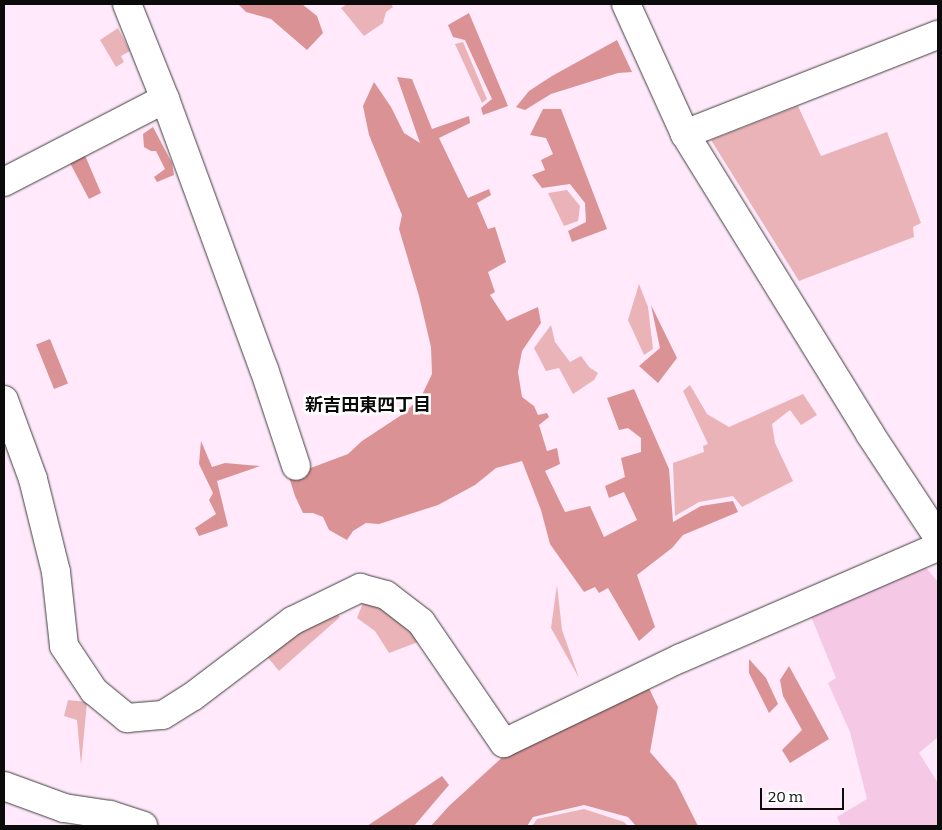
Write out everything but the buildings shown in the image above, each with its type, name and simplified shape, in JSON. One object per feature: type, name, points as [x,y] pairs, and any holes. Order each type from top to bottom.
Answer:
[{"type":"street","points":[[127,4],[165,99],[264,369],[296,466]]},
{"type":"street","points":[[626,4],[685,134],[860,418],[938,537]]},
{"type":"street","points":[[685,134],[938,35]]},
{"type":"street","points":[[4,182],[165,99]]},
{"type":"street","points":[[4,400],[36,488],[56,572],[64,646],[94,691],[127,718],[163,715],[192,697],[292,621],[360,588],[386,595],[421,622],[504,743],[681,658],[938,546]]},
{"type":"street","points":[[4,786],[64,808],[110,814],[143,826]]},
{"type":"shaded area","points":[[238,4],[302,4],[317,16],[323,33],[307,50],[271,19],[246,12]]},
{"type":"shaded area","points":[[347,4],[391,4],[393,7],[386,12],[383,23],[364,36],[341,8]]},
{"type":"shaded area","points":[[469,13],[508,106],[483,115],[481,108],[492,99],[465,40],[453,37],[448,25]]},
{"type":"shaded area","points":[[118,28],[130,51],[121,56],[124,62],[116,67],[100,40]]},
{"type":"shaded area","points":[[617,40],[632,72],[618,73],[551,94],[525,110],[516,107],[529,91]]},
{"type":"shaded area","points":[[463,42],[487,99],[482,103],[455,44]]},
{"type":"shaded area","points":[[397,77],[412,79],[432,129],[469,116],[470,123],[439,138],[468,198],[489,189],[491,195],[477,203],[488,229],[495,227],[506,262],[488,272],[495,292],[490,295],[507,321],[538,307],[541,323],[522,351],[518,372],[522,397],[534,406],[538,415],[547,413],[549,417],[539,425],[547,451],[557,448],[560,464],[545,471],[565,512],[590,506],[604,537],[637,520],[624,492],[609,498],[605,486],[625,477],[621,458],[641,452],[641,438],[628,428],[619,430],[607,398],[634,389],[669,469],[673,522],[701,506],[733,501],[738,512],[683,535],[672,548],[637,575],[655,627],[639,641],[608,588],[599,593],[595,587],[584,592],[550,544],[541,510],[522,461],[496,468],[475,485],[438,505],[379,524],[366,523],[353,531],[347,540],[329,530],[323,517],[313,513],[303,513],[295,496],[283,458],[308,469],[348,454],[362,441],[403,414],[421,397],[432,374],[431,347],[419,296],[399,229],[402,215],[369,135],[363,106],[374,82],[391,107],[404,133],[420,143]]},
{"type":"shaded area","points":[[798,106],[821,156],[887,132],[921,223],[913,227],[914,237],[799,281],[711,140]]},
{"type":"shaded area","points":[[543,109],[561,109],[607,229],[572,242],[568,231],[586,222],[585,203],[570,184],[542,188],[532,175],[545,170],[541,160],[553,154],[546,138],[530,135]]},
{"type":"shaded area","points":[[153,127],[172,163],[174,175],[157,182],[154,177],[165,169],[156,151],[151,151],[144,147],[143,134]]},
{"type":"shaded area","points":[[84,153],[101,193],[89,199],[69,161]]},
{"type":"shaded area","points":[[567,190],[580,206],[578,221],[564,226],[548,193]]},
{"type":"shaded area","points":[[639,284],[648,307],[653,349],[644,355],[628,320]]},
{"type":"shaded area","points":[[651,305],[677,358],[658,383],[639,366],[660,348]]},
{"type":"shaded area","points":[[551,325],[555,342],[570,362],[581,356],[589,367],[598,373],[594,380],[573,394],[559,368],[546,371],[534,348]]},
{"type":"shaded area","points":[[50,339],[68,384],[54,389],[36,345]]},
{"type":"shaded area","points":[[690,385],[707,414],[729,427],[803,394],[817,415],[801,425],[790,410],[772,424],[775,443],[793,481],[742,507],[733,496],[699,502],[675,516],[673,463],[704,452],[703,446],[708,444],[683,391]]},
{"type":"shaded area","points":[[201,441],[212,467],[225,463],[260,466],[217,481],[228,526],[199,536],[195,528],[216,514],[209,500],[213,493],[199,464]]},
{"type":"shaded area","points":[[922,563],[938,582],[938,737],[919,753],[938,783],[938,826],[841,826],[837,817],[867,799],[850,732],[828,683],[836,678],[810,614]]},
{"type":"shaded area","points":[[557,585],[562,630],[579,678],[551,628]]},
{"type":"shaded area","points":[[365,598],[402,620],[418,642],[389,653],[375,631],[357,618]]},
{"type":"shaded area","points":[[331,608],[340,617],[279,671],[265,654]]},
{"type":"shaded area","points":[[749,659],[766,678],[778,704],[769,713],[749,673]]},
{"type":"shaded area","points":[[789,666],[829,739],[790,763],[782,750],[802,730],[783,696],[780,680]]},
{"type":"shaded area","points":[[647,684],[658,707],[650,752],[676,782],[698,826],[636,826],[628,817],[584,805],[533,817],[527,826],[431,826],[449,806],[507,753]]},
{"type":"shaded area","points":[[68,700],[87,702],[81,765],[77,720],[64,716]]},
{"type":"shaded area","points":[[442,776],[449,785],[414,826],[367,826]]},
{"type":"shaded area","points":[[584,809],[624,822],[628,826],[532,826],[537,819]]},
{"type":"district","name":"新吉田東四丁目","points":[[368,405]]}]
